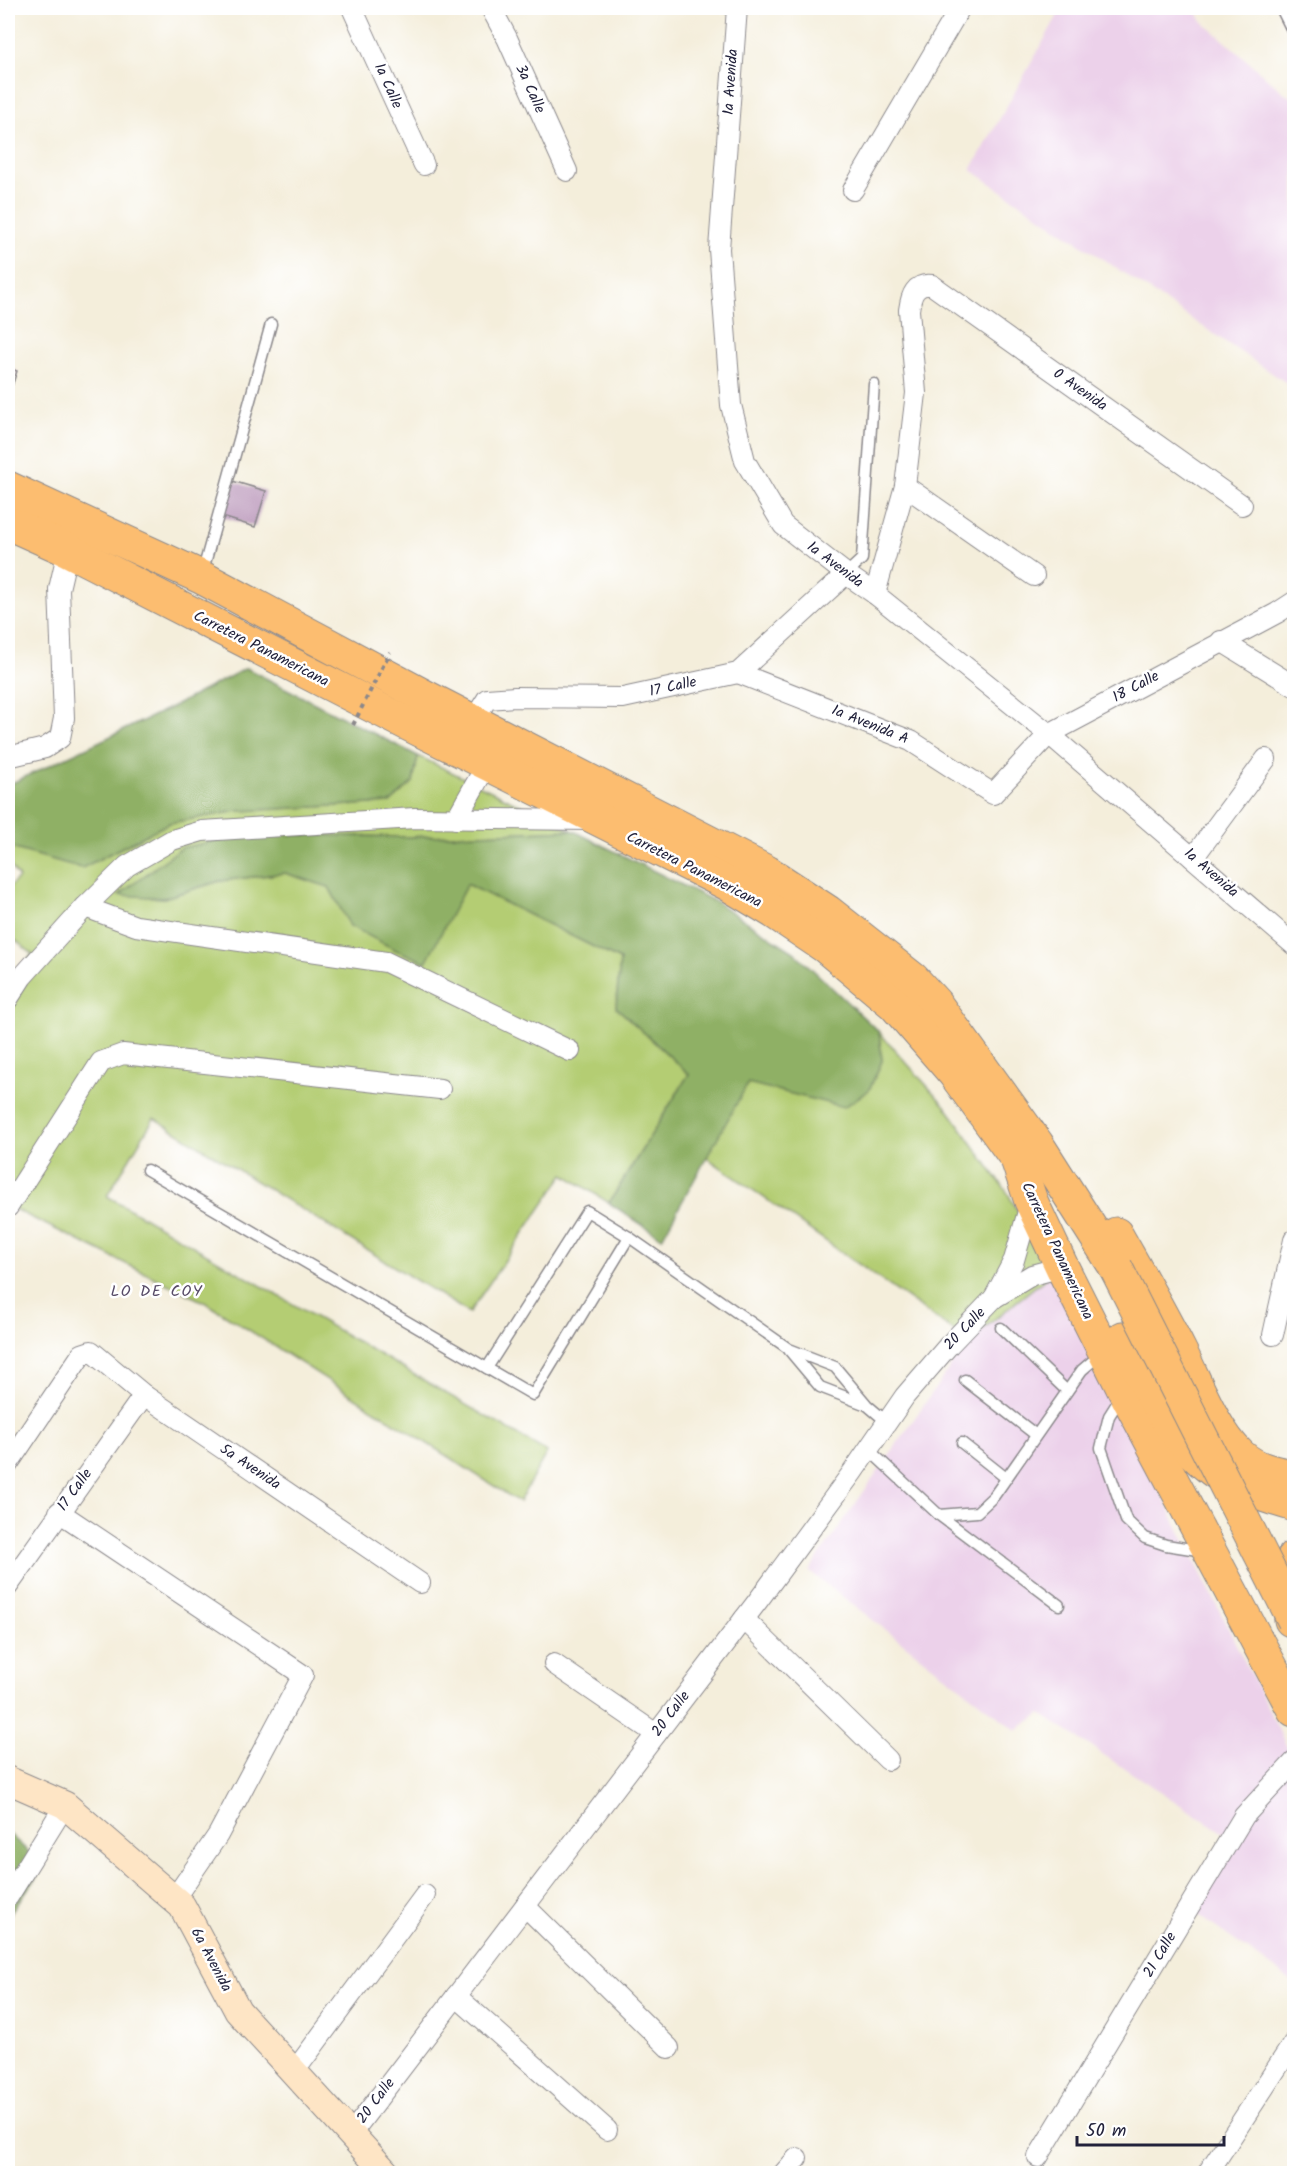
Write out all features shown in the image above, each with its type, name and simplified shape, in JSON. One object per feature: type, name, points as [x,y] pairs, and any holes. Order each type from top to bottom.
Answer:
[{"type":"highway","name":"Carretera Panamericana","points":[[8,488],[201,577],[767,873],[836,918],[913,979],[935,1003],[1037,1144],[1116,1268],[1294,1620]]},
{"type":"highway","name":"Carretera Panamericana","points":[[8,523],[68,550],[597,820],[726,883],[826,947],[894,1004],[954,1073],[1017,1159],[1031,1201],[1104,1351],[1294,1710]]},
{"type":"highway","points":[[935,1003],[998,1060],[1030,1099],[1080,1170],[1165,1321],[1224,1435],[1240,1455],[1258,1467],[1273,1473],[1294,1476]]},
{"type":"highway","points":[[1017,1159],[1055,1208],[1165,1418],[1185,1447],[1208,1467],[1237,1485],[1294,1505]]},
{"type":"highway","points":[[1294,1557],[1289,1577],[1291,1620],[1294,1630]]},
{"type":"street","name":"1a Calle","points":[[352,8],[424,165]]},
{"type":"street","name":"3a Calle","points":[[491,8],[507,38],[567,171]]},
{"type":"street","name":"1a Avenida","points":[[737,8],[719,249],[731,405],[745,461],[783,525],[875,594],[1049,734],[1294,945]]},
{"type":"street","points":[[853,190],[960,8]]},
{"type":"street","name":"0 Avenida","points":[[905,486],[916,393],[909,310],[911,298],[917,288],[923,284],[932,285],[1242,505]]},
{"type":"street","points":[[875,594],[905,486],[1034,576]]},
{"type":"street","points":[[8,757],[45,748],[60,738],[64,717],[59,589],[68,550]]},
{"type":"street","points":[[738,673],[846,574]]},
{"type":"street","name":"18 Calle","points":[[993,794],[1049,734],[1294,602]]},
{"type":"street","points":[[1277,613],[1294,623]]},
{"type":"street","points":[[1221,641],[1294,686]]},
{"type":"street","name":"17 Calle","points":[[473,721],[486,699],[623,698],[738,673]]},
{"type":"street","name":"1a Avenida A","points":[[738,673],[911,741],[993,794]]},
{"type":"street","points":[[1193,858],[1266,759]]},
{"type":"street","points":[[456,819],[487,764]]},
{"type":"street","points":[[8,999],[22,977],[85,907],[127,866],[172,840],[202,831],[415,818],[597,820]]},
{"type":"street","points":[[85,907],[136,926],[386,962],[570,1051]]},
{"type":"street","points":[[8,1207],[101,1062],[123,1054],[440,1089]]},
{"type":"street","name":"20 Calle","points":[[994,1298],[1014,1260],[1031,1201]]},
{"type":"street","points":[[1274,1335],[1294,1240]]},
{"type":"street","name":"20 Calle","points":[[351,2134],[744,1619],[905,1396],[994,1298],[1032,1275],[1062,1267]]},
{"type":"street","name":"5a Avenida","points":[[8,1464],[82,1354],[91,1351],[144,1395],[420,1583]]},
{"type":"street","name":"17 Calle","points":[[8,1586],[144,1395]]},
{"type":"street","points":[[59,1512],[303,1674],[218,1835],[174,1899]]},
{"type":"street","points":[[744,1619],[888,1760]]},
{"type":"street","points":[[554,1664],[656,1734]]},
{"type":"street","name":"21 Calle","points":[[1038,2157],[1244,1816],[1294,1762]]},
{"type":"street","name":"6a Avenida","points":[[8,1780],[65,1805],[182,1906],[238,2011],[387,2174]]},
{"type":"street","points":[[8,1897],[65,1805]]},
{"type":"street","points":[[294,2072],[424,1895]]},
{"type":"street","points":[[525,1906],[669,2048]]},
{"type":"street","points":[[456,1996],[607,2130]]},
{"type":"street","points":[[1207,2174],[1294,2042]]},
{"type":"street","points":[[783,2174],[797,2158]]},
{"type":"lane","points":[[1281,8],[1294,34]]},
{"type":"lane","points":[[201,577],[271,324]]},
{"type":"lane","points":[[846,574],[862,559],[874,384]]},
{"type":"lane","points":[[147,1170],[533,1395],[629,1237]]},
{"type":"lane","points":[[487,1368],[587,1212],[629,1237],[789,1349],[835,1367],[867,1405],[887,1422]]},
{"type":"lane","points":[[1001,1328],[1066,1391]]},
{"type":"lane","points":[[789,1349],[820,1387],[867,1405]]},
{"type":"lane","points":[[939,1515],[977,1512],[994,1496],[1066,1391],[1082,1370],[1104,1351]]},
{"type":"lane","points":[[965,1380],[1036,1435]]},
{"type":"lane","points":[[1125,1392],[1109,1416],[1101,1449],[1126,1520],[1145,1538],[1166,1545],[1212,1552]]},
{"type":"lane","points":[[962,1443],[1006,1478]]},
{"type":"lane","points":[[868,1449],[939,1515],[1059,1605]]},
{"type":"path","points":[[353,725],[390,652]]},
{"type":"shaded area","points":[[1062,8],[1195,8],[1201,20],[1294,100],[1294,388],[971,170]]},
{"type":"shaded area","points":[[1052,1273],[1294,1761],[1294,1983],[1193,1911],[1239,1843],[1041,1714],[1016,1730],[809,1571],[968,1341]]},
{"type":"green space","points":[[246,668],[418,756],[413,782],[390,803],[238,811],[169,823],[82,868],[8,847],[8,785],[174,706]]},
{"type":"green space","points":[[418,756],[572,830],[406,837],[248,834],[120,894],[164,898],[220,881],[285,873],[329,887],[350,926],[467,884],[620,960],[616,1007],[689,1074],[609,1203],[564,1174],[469,1313],[154,1118],[107,1196],[547,1452],[519,1502],[208,1304],[8,1206],[8,991],[32,954],[8,934],[8,888],[19,878],[8,863],[8,847],[82,868],[169,823],[238,811],[390,803],[413,782]]},
{"type":"green space","points":[[572,830],[716,902],[794,952],[879,1032],[882,1061],[869,1090],[844,1107],[748,1083],[662,1238],[609,1203],[689,1074],[616,1007],[620,960],[467,884],[426,962],[396,950],[350,926],[329,887],[285,873],[220,881],[164,898],[119,895],[181,848],[248,834],[406,837]]},
{"type":"green space","points":[[879,1032],[946,1107],[1007,1192],[1052,1273],[968,1341],[706,1157],[748,1083],[844,1107],[869,1090],[882,1061]]},
{"type":"green space","points":[[8,1833],[44,1866],[8,1917]]},
{"type":"building","points":[[8,368],[17,371],[8,399]]},
{"type":"building","points":[[229,480],[266,491],[255,527],[219,516]]},
{"type":"district","name":"LO DE COY","points":[[157,1291]]}]
